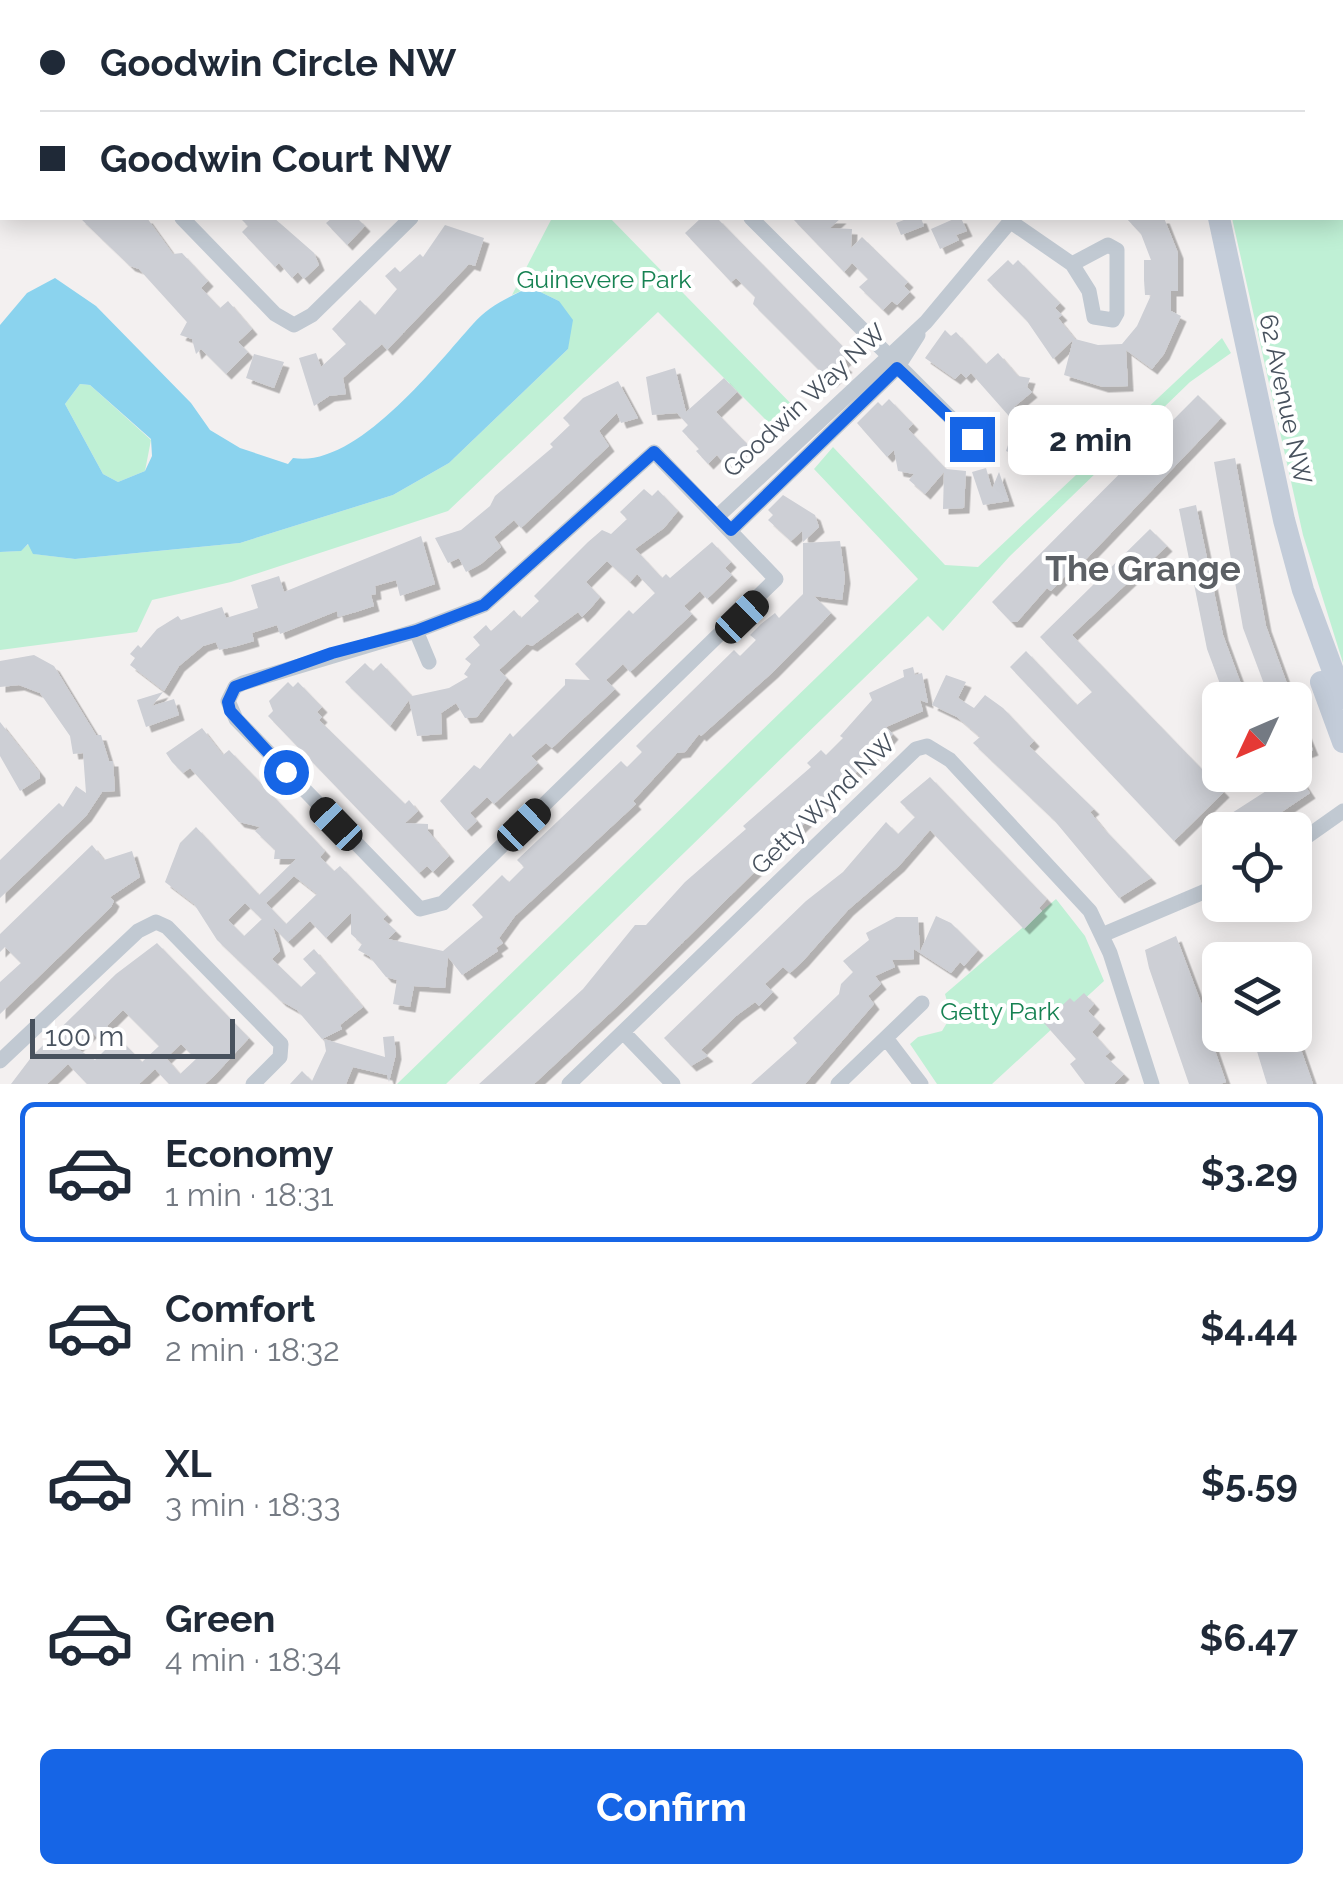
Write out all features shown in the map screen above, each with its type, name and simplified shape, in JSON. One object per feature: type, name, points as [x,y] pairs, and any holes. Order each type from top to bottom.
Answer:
[{"type":"main road","name":"62 Avenue NW","points":[[1219,220],[1318,673],[1343,742]]},
{"type":"main road","name":"62 Avenue NW","points":[[1303,590],[1343,698]]},
{"type":"street","points":[[184,220],[275,314],[294,325],[312,316],[409,220]]},
{"type":"street","points":[[753,220],[972,439]]},
{"type":"street","points":[[1012,220],[1072,264],[1089,290],[1094,317],[1113,320],[1117,313],[1117,250],[1108,244],[1072,264]]},
{"type":"street","name":"Goodwin Way NW","points":[[731,530],[891,362],[1012,220]]},
{"type":"street","name":"Goodwin Way NW","points":[[718,516],[891,362]]},
{"type":"street","points":[[654,452],[718,516],[776,580],[769,591],[443,903],[428,910],[411,903],[236,719],[228,702],[235,687],[242,683],[416,631],[484,605],[654,452]]},
{"type":"street","points":[[416,631],[429,662]]},
{"type":"street","name":"Getty Wynd NW","points":[[570,1084],[916,748],[927,746],[950,760],[1062,877],[1090,911],[1102,935]]},
{"type":"street","points":[[1312,834],[1343,812]]},
{"type":"street","points":[[1152,1084],[1102,935],[1202,893]]},
{"type":"street","points":[[0,1061],[138,931],[156,922],[167,927],[281,1044],[280,1057],[254,1084]]},
{"type":"street","points":[[838,1084],[922,1003]]},
{"type":"street","points":[[623,1032],[673,1084]]},
{"type":"street","points":[[886,1038],[920,1084]]},
{"type":"green space","name":"Guinevere Park","points":[[551,220],[612,220],[799,412],[777,431],[658,312],[448,511],[231,582],[152,600],[137,632],[0,650],[0,552],[20,551],[29,544],[34,554],[75,559],[240,543],[393,495],[449,463],[568,349],[559,301],[530,287],[512,295]]},
{"type":"green space","points":[[1232,220],[1343,220],[1343,663],[1303,535]]},
{"type":"green space","points":[[1222,338],[1231,353],[1190,382],[1009,557],[943,631],[928,616],[446,1084],[397,1084],[918,579],[814,469],[833,447],[945,565],[978,567]]},
{"type":"green space","points":[[80,384],[90,385],[151,440],[145,471],[118,482],[103,474],[65,404]]},
{"type":"green space","name":"Getty Park","points":[[1056,899],[1085,936],[1104,981],[992,1084],[937,1084],[910,1044],[918,1037],[942,1031],[951,1016],[945,994]]},
{"type":"water","points":[[55,278],[96,306],[191,403],[210,430],[240,448],[288,464],[293,458],[317,457],[343,447],[368,431],[416,387],[479,318],[514,294],[530,287],[559,301],[573,320],[568,349],[449,463],[393,495],[240,543],[75,559],[33,554],[28,544],[21,551],[0,552],[0,325],[27,293]],"holes":[[[80,384],[90,385],[151,439],[152,456],[145,471],[118,482],[103,474],[65,404]]]},
{"type":"building","points":[[82,220],[148,220],[173,254],[182,253],[208,281],[201,288],[220,308],[228,301],[252,329],[238,342],[248,352],[226,374],[201,349],[196,354],[192,339],[180,335],[187,322],[139,269],[130,266]]},
{"type":"building","points":[[242,220],[276,220],[314,253],[319,265],[304,279],[298,272],[292,278],[279,263],[275,267],[242,232],[248,226]]},
{"type":"building","points":[[359,220],[365,226],[347,245],[326,223]]},
{"type":"building","points":[[699,220],[719,220],[851,355],[842,363],[847,367],[831,382],[753,304],[755,297],[736,278],[731,282],[685,233]]},
{"type":"building","points":[[794,220],[839,220],[830,228],[852,229],[851,248],[862,237],[908,282],[904,286],[910,292],[897,305],[892,301],[883,310],[859,287],[868,279],[852,263],[844,272]]},
{"type":"building","points":[[922,220],[924,226],[901,235],[896,223]]},
{"type":"building","points":[[962,220],[967,231],[956,235],[959,240],[940,249],[931,229]]},
{"type":"building","points":[[1128,220],[1165,220],[1178,253],[1178,291],[1171,291],[1171,311],[1181,316],[1164,354],[1152,369],[1126,350],[1128,386],[1103,387],[1064,375],[1073,340],[1053,359],[1027,321],[987,280],[1008,260],[1013,265],[1018,260],[1060,303],[1055,308],[1062,315],[1058,318],[1075,339],[1098,345],[1122,344],[1137,326],[1151,295],[1145,295],[1144,260],[1151,260],[1141,234]]},
{"type":"building","points":[[445,225],[484,238],[475,266],[469,264],[387,350],[382,344],[343,378],[346,394],[329,396],[314,406],[299,358],[316,353],[321,367],[346,344],[332,329],[360,300],[375,315],[397,289],[385,276],[395,267],[400,272],[420,254],[423,257]]},
{"type":"building","points":[[945,330],[951,336],[956,332],[986,364],[998,353],[1018,376],[1030,378],[1027,387],[1032,392],[1014,407],[1042,409],[1041,447],[1048,450],[1042,466],[1006,451],[1012,433],[1008,433],[1009,416],[971,373],[966,378],[961,373],[955,379],[925,358]]},
{"type":"building","points":[[254,354],[284,362],[274,388],[246,378]]},
{"type":"building","points":[[675,368],[686,412],[724,378],[737,392],[716,412],[748,445],[725,464],[717,455],[708,464],[682,431],[688,425],[677,413],[652,415],[646,377]]},
{"type":"building","points":[[618,381],[638,418],[621,423],[617,413],[599,431],[609,446],[521,528],[514,520],[494,537],[501,547],[481,564],[466,572],[459,558],[448,563],[435,538],[461,530],[490,506],[495,496],[553,447],[550,444],[570,425],[563,418],[583,398]]},
{"type":"building","points":[[1198,395],[1221,418],[1070,576],[1067,574],[1051,591],[1047,588],[1017,622],[1011,622],[992,602]]},
{"type":"building","points":[[889,399],[913,424],[908,429],[946,469],[966,471],[964,508],[943,509],[944,472],[925,494],[909,480],[914,474],[898,471],[894,450],[887,457],[857,423],[878,402],[882,406]]},
{"type":"building","points":[[1235,458],[1266,626],[1286,682],[1263,682],[1243,628],[1214,462]]},
{"type":"building","points":[[986,468],[992,489],[999,472],[1009,501],[983,505],[972,472]]},
{"type":"building","points":[[644,489],[652,496],[658,490],[678,511],[664,528],[635,549],[662,578],[666,574],[670,578],[712,542],[731,562],[725,568],[732,575],[707,599],[700,591],[684,606],[692,614],[630,672],[623,664],[606,680],[615,689],[552,748],[546,743],[531,756],[538,763],[494,804],[487,797],[470,813],[477,821],[466,831],[440,801],[474,765],[480,769],[510,733],[513,737],[565,685],[565,679],[590,680],[575,664],[629,610],[633,614],[655,593],[637,574],[630,582],[607,561],[586,582],[600,597],[590,609],[582,617],[578,612],[532,646],[527,644],[499,670],[507,678],[477,717],[465,718],[456,703],[441,713],[442,734],[417,736],[409,700],[390,726],[345,682],[365,663],[373,671],[381,663],[412,696],[449,688],[468,677],[464,674],[471,664],[465,659],[480,645],[473,637],[486,625],[491,631],[514,610],[521,618],[539,601],[534,596],[588,542],[602,530],[611,534],[627,519],[620,512]]},
{"type":"building","points":[[783,495],[815,515],[819,527],[803,542],[802,531],[791,541],[768,520],[773,515],[768,510]]},
{"type":"building","points":[[1196,505],[1223,635],[1240,682],[1219,682],[1207,649],[1179,509]]},
{"type":"building","points":[[1150,529],[1167,546],[1072,635],[1202,769],[1202,792],[1224,792],[1174,841],[1010,667],[1026,651],[1077,705],[1092,692],[1040,637]]},
{"type":"building","points":[[421,536],[435,584],[400,596],[396,580],[375,586],[376,594],[371,595],[374,606],[338,617],[337,611],[280,634],[277,625],[252,633],[254,641],[237,646],[219,650],[216,642],[203,646],[179,666],[164,691],[130,665],[135,658],[130,654],[138,645],[141,648],[157,629],[178,616],[181,620],[222,607],[226,618],[258,608],[251,585],[279,576],[284,592]]},
{"type":"building","points":[[840,541],[845,578],[842,600],[814,596],[831,613],[773,672],[699,734],[685,752],[677,753],[633,801],[636,804],[515,916],[499,938],[503,943],[496,948],[498,951],[462,975],[448,957],[445,988],[414,986],[410,1007],[393,1004],[397,980],[386,977],[369,956],[358,950],[362,944],[351,934],[351,913],[326,938],[310,921],[288,942],[273,927],[280,951],[272,959],[301,987],[316,973],[303,959],[314,949],[363,1007],[340,1025],[342,1029],[322,1039],[297,1010],[281,1001],[217,940],[194,904],[165,882],[180,843],[196,827],[259,895],[296,859],[274,859],[275,850],[255,831],[260,827],[239,822],[190,768],[183,773],[172,762],[166,753],[202,728],[223,755],[229,750],[325,851],[320,857],[334,871],[340,866],[387,915],[383,919],[396,931],[388,939],[443,951],[483,917],[472,905],[502,875],[509,882],[524,867],[517,860],[621,761],[627,767],[642,752],[636,746],[647,735],[734,650],[740,656],[756,640],[750,635],[761,624],[775,613],[779,618],[803,594],[803,543]],"holes":[[[294,876],[317,894],[286,924],[266,903]],[[245,903],[262,919],[244,936],[228,920]]]},
{"type":"building","points":[[34,655],[54,666],[96,735],[101,735],[109,761],[113,761],[115,791],[102,792],[86,816],[0,898],[0,860],[59,803],[63,807],[76,786],[86,793],[83,753],[73,754],[70,736],[40,693],[19,685],[0,687],[0,661]]},
{"type":"building","points":[[913,667],[915,675],[922,673],[928,703],[920,700],[923,711],[886,727],[893,734],[881,748],[622,1002],[534,1084],[479,1084],[583,989],[635,925],[646,925],[685,882],[746,829],[743,826],[811,767],[807,763],[821,750],[826,755],[843,738],[840,736],[872,700],[869,693],[904,677],[903,670]]},
{"type":"building","points":[[946,675],[966,682],[958,698],[974,708],[985,695],[1003,708],[1034,741],[1029,746],[1094,809],[1090,812],[1103,828],[1151,878],[1119,898],[1054,820],[973,743],[980,737],[957,717],[932,705]]},
{"type":"building","points":[[288,682],[293,687],[298,682],[322,707],[317,712],[322,717],[319,720],[405,804],[409,800],[418,811],[405,823],[428,824],[428,831],[449,856],[433,872],[427,866],[419,873],[268,716],[273,711],[269,701]]},
{"type":"building","points":[[163,692],[152,706],[174,699],[179,715],[146,727],[137,700]]},
{"type":"building","points":[[0,722],[40,773],[40,778],[20,791],[0,756]]},
{"type":"building","points":[[930,777],[1047,899],[1039,908],[1042,911],[1024,929],[930,830],[899,866],[848,910],[803,961],[790,973],[783,967],[765,984],[773,992],[759,1006],[755,1002],[736,1016],[701,1050],[708,1056],[691,1066],[664,1038],[806,901],[843,872],[886,822],[898,834],[915,817],[900,802]]},
{"type":"building","points":[[1265,792],[1310,793],[1282,812],[1234,812]]},
{"type":"building","points":[[92,845],[104,860],[132,851],[140,877],[110,897],[114,901],[111,907],[0,1014],[0,982],[21,963],[5,947],[0,952],[0,934]]},
{"type":"building","points":[[936,916],[951,923],[978,950],[964,966],[960,962],[951,973],[914,949],[914,959],[892,960],[895,967],[875,976],[881,984],[868,996],[874,1004],[805,1084],[751,1084],[797,1043],[793,1038],[839,994],[841,984],[853,972],[843,961],[869,940],[866,933],[896,917],[918,917],[920,952]]},
{"type":"building","points":[[1176,936],[1202,1005],[1202,1052],[1216,1052],[1226,1082],[1189,1084],[1145,950]]},
{"type":"building","points":[[157,943],[249,1038],[205,1084],[169,1084],[155,1069],[139,1084],[87,1084],[68,1064],[47,1084],[11,1084],[33,1055],[116,974]],"holes":[[[123,1010],[159,1046],[142,1062],[107,1026]],[[92,1032],[107,1048],[95,1060],[76,1048]],[[181,1044],[196,1059],[180,1074],[166,1058]]]},
{"type":"building","points":[[1084,993],[1094,1004],[1088,1011],[1100,1023],[1092,1032],[1110,1052],[1105,1056],[1124,1074],[1114,1084],[1085,1084],[1070,1064],[1076,1059],[1044,1023],[1070,998],[1074,1002]]},
{"type":"building","points":[[394,1036],[396,1054],[389,1082],[387,1075],[353,1067],[346,1084],[290,1084],[302,1071],[312,1081],[326,1051],[324,1039],[385,1057],[383,1037]]},
{"type":"building","points":[[1257,1052],[1302,1052],[1313,1084],[1267,1084]]},
{"type":"district","name":"The Grange","points":[[1143,569]]},
{"type":"route","points":[[286,772],[230,711],[230,692],[235,687],[332,653],[416,631],[484,605],[654,452],[731,530],[897,368],[972,439]]}]
